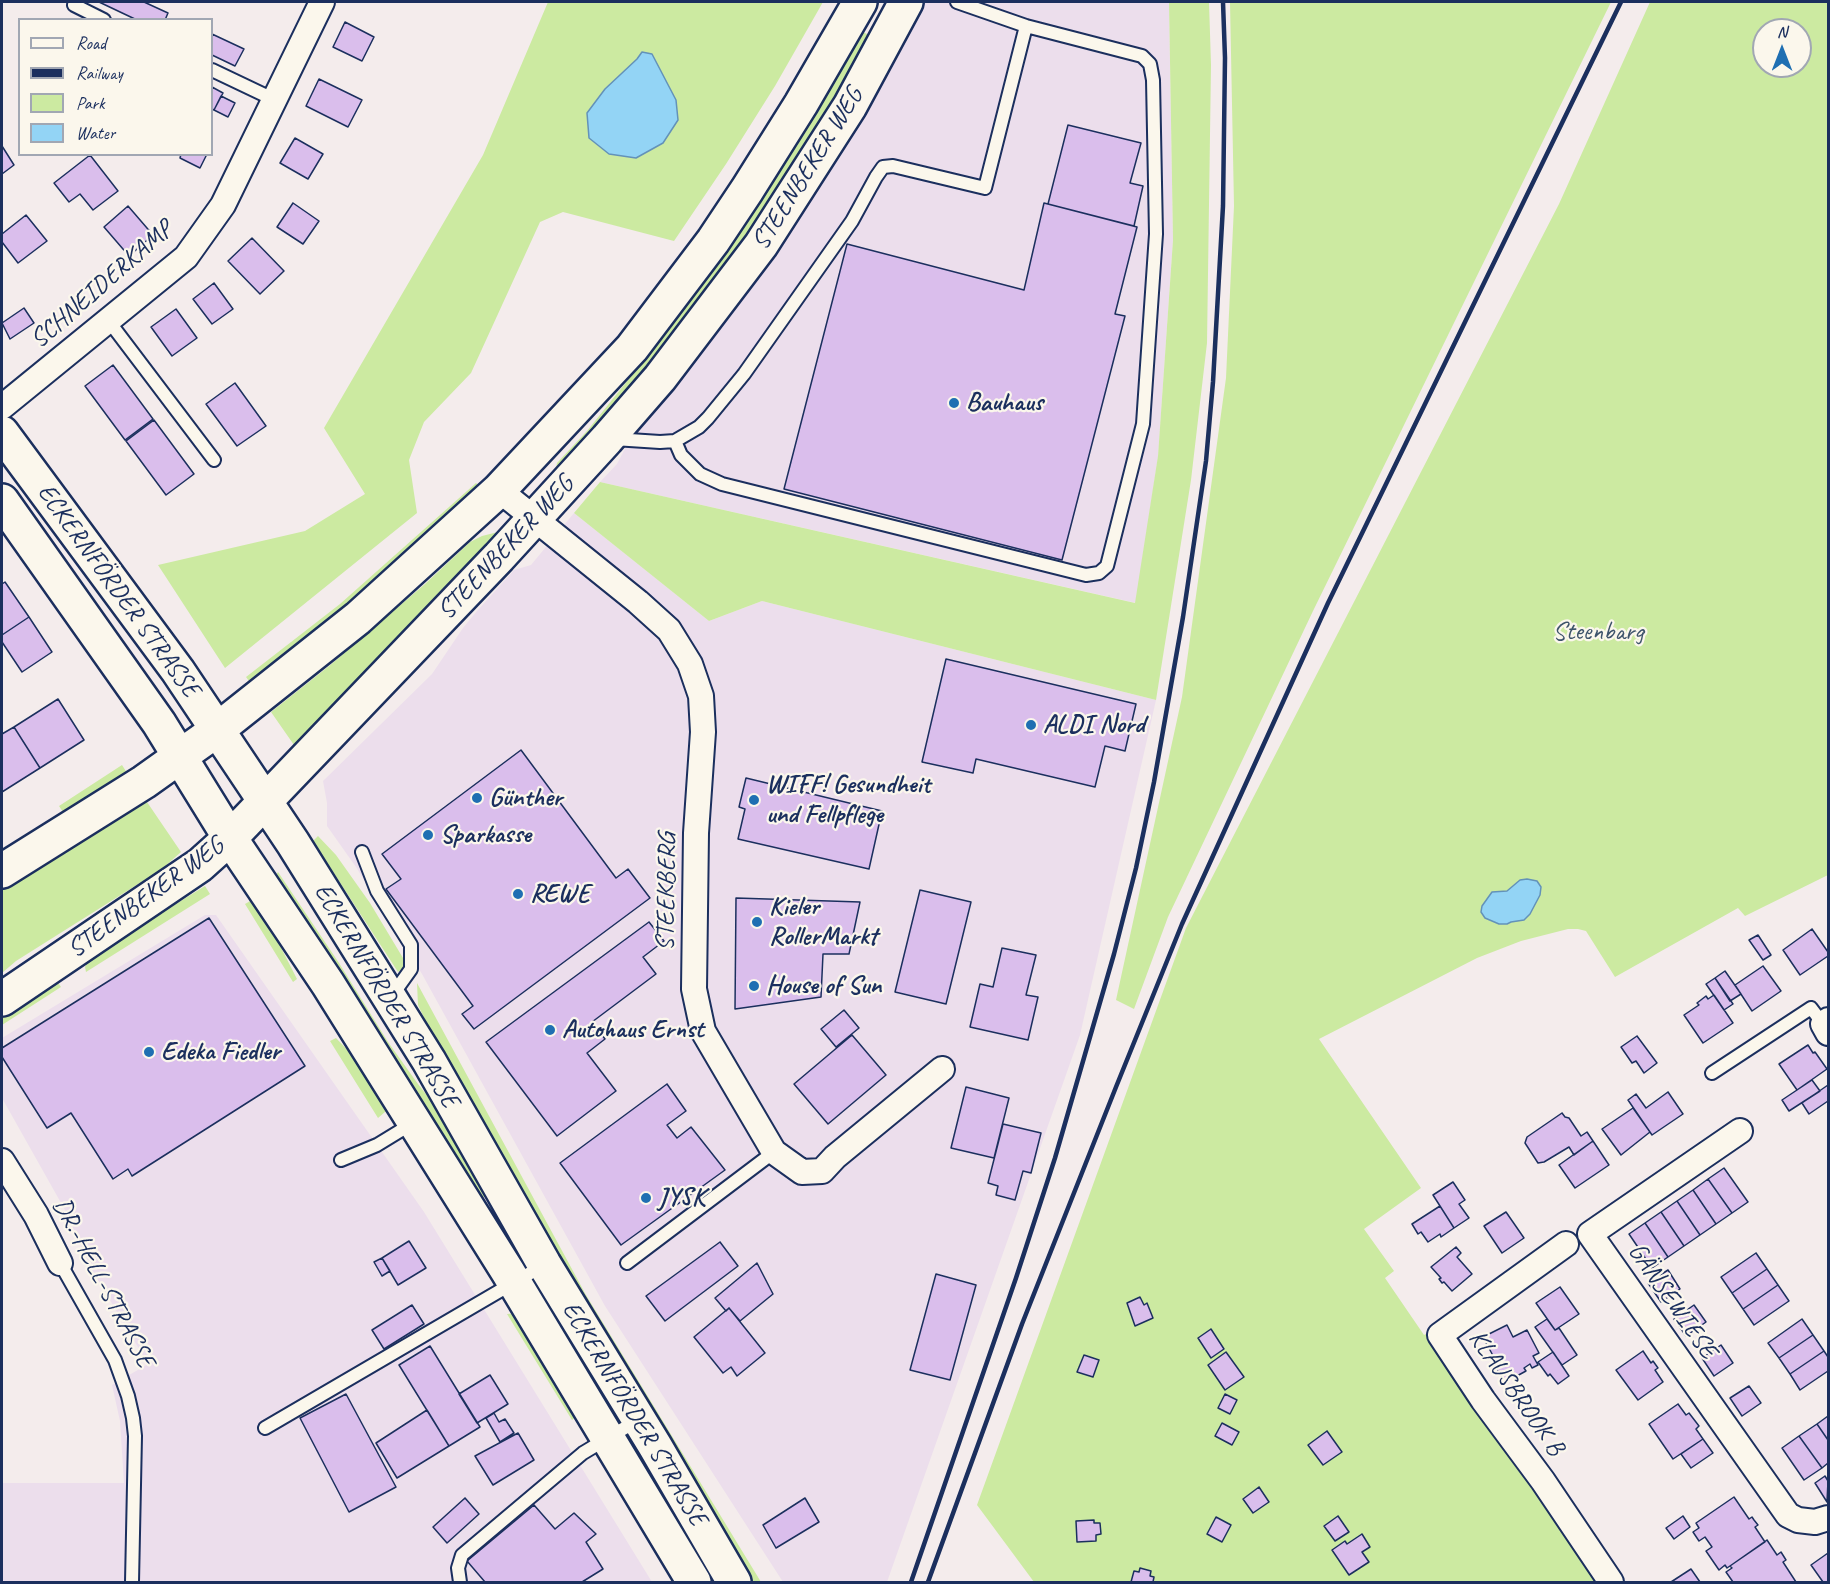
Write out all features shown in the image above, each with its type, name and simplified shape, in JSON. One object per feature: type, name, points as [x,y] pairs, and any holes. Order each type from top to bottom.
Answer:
[{"type":"main road","name":"STEENBEKER WEG","points":[[2,871],[144,782],[217,730],[358,618],[499,490],[632,348],[713,241],[801,104],[860,2]]},
{"type":"main road","name":"STEENBEKER WEG","points":[[2,999],[200,865],[230,838],[607,440],[660,378],[761,245],[850,106],[906,2]]},
{"type":"main road","name":"ECKERNFÖRDER STRASSE","points":[[2,433],[178,671],[293,843],[429,1061],[544,1264],[639,1419],[704,1574]]},
{"type":"main road","name":"ECKERNFÖRDER STRASSE","points":[[2,501],[150,708],[230,838],[328,984],[514,1282],[607,1438],[704,1574]]},
{"type":"street","name":"SCHNEIDERKAMP","points":[[2,407],[186,256],[223,205],[322,2]]},
{"type":"street","name":"STEEKBERG","points":[[499,490],[638,602],[669,630],[690,664],[701,696],[703,732],[696,833],[694,989],[703,1031],[774,1152],[802,1172],[822,1171],[835,1157],[942,1069]]},
{"type":"street","name":"GÄNSEWIESE","points":[[1740,1131],[1590,1234],[1788,1515],[1798,1520],[1815,1522],[1828,1518]]},
{"type":"street","name":"DR.-HELL-STRASSE","points":[[2,1161],[36,1215],[60,1263]]},
{"type":"street","name":"KLAUSBROOK B","points":[[1566,1244],[1440,1335],[1611,1582]]},
{"type":"lane","points":[[675,441],[681,455],[690,465],[700,474],[722,484],[1086,575],[1098,573],[1107,566],[1143,423],[1156,234],[1154,80],[1150,64],[1142,56],[1026,26],[957,2]]},
{"type":"lane","points":[[74,5],[100,18]]},
{"type":"lane","points":[[607,440],[675,441],[699,427],[744,374],[852,221],[883,167],[893,166],[985,188],[1026,26]]},
{"type":"lane","points":[[213,70],[275,100]]},
{"type":"lane","points":[[108,320],[213,460]]},
{"type":"lane","points":[[362,852],[377,891],[411,945],[411,969],[390,998]]},
{"type":"lane","points":[[1712,1074],[1811,1008],[1827,1026]]},
{"type":"lane","points":[[341,1160],[377,1145],[414,1122]]},
{"type":"lane","points":[[627,1263],[774,1152]]},
{"type":"lane","name":"DR.-HELL-STRASSE","points":[[60,1263],[115,1360],[134,1418],[132,1582]]},
{"type":"lane","points":[[265,1428],[544,1264]]},
{"type":"lane","points":[[460,1582],[458,1568],[462,1555],[583,1453],[639,1419]]},
{"type":"shaded area","points":[[920,2],[1169,2],[1173,240],[1158,457],[1136,603],[600,482],[617,464],[641,418]]},
{"type":"shaded area","points":[[574,513],[709,621],[762,601],[1156,700],[1080,1035],[887,1582],[783,1582],[605,1306],[422,974],[356,867],[327,826],[327,803],[323,781],[432,674],[477,611],[514,570],[531,565]]},
{"type":"shaded area","points":[[205,915],[216,915],[424,1212],[652,1582],[2,1582],[2,1483],[124,1483],[120,1421],[112,1385],[148,1364],[92,1270],[65,1210],[2,1098],[2,1038]]},
{"type":"green space","points":[[548,2],[823,2],[775,86],[674,241],[563,212],[540,222],[471,373],[424,422],[409,460],[417,513],[225,668],[158,565],[305,531],[365,494],[324,428],[483,155]]},
{"type":"green space","points":[[1169,2],[1209,2],[1211,65],[1207,343],[1191,480],[1156,700],[762,601],[709,621],[574,513],[600,482],[1135,603],[1158,456],[1173,240]]},
{"type":"green space","points":[[1230,2],[1611,2],[1313,611],[1168,917],[1134,1009],[1116,1000],[1182,697],[1226,378],[1234,206]]},
{"type":"green space","name":"Steenbarg","points":[[1650,2],[1828,2],[1828,875],[1745,916],[1738,908],[1615,977],[1586,931],[1568,929],[1521,941],[1477,958],[1319,1039],[1421,1188],[1364,1229],[1394,1271],[1385,1278],[1424,1335],[1432,1331],[1604,1582],[1034,1582],[977,1505],[1186,928],[1559,204]]},
{"type":"green space","points":[[859,30],[873,37],[824,123],[705,299],[560,473],[556,468],[557,463],[587,431],[628,380],[666,326]]},
{"type":"green space","points":[[476,483],[479,486],[406,553],[344,607],[249,681],[246,677],[340,604]]},
{"type":"green space","points":[[501,533],[326,721],[294,745],[271,712],[425,584],[470,542]]},
{"type":"green space","points":[[122,765],[129,776],[65,815],[59,806]]},
{"type":"green space","points":[[147,802],[181,852],[162,869],[16,961],[2,973],[2,887],[137,805]]},
{"type":"green space","points":[[318,836],[336,855],[370,903],[403,958],[405,968],[398,972],[313,841]]},
{"type":"green space","points":[[278,872],[388,1042],[440,1112],[488,1194],[484,1197],[480,1197],[274,878]]},
{"type":"green space","points":[[205,886],[210,894],[86,972],[85,967],[90,957]]},
{"type":"green space","points":[[252,900],[273,932],[297,979],[293,982],[245,904]]},
{"type":"green space","points":[[55,978],[61,987],[2,1025],[2,1011]]},
{"type":"green space","points":[[417,983],[586,1295],[761,1582],[751,1582],[574,1289],[426,1022],[418,1005]]},
{"type":"green space","points":[[336,1038],[357,1060],[392,1106],[378,1118],[330,1041]]},
{"type":"green space","points":[[519,1313],[579,1414],[572,1420],[507,1314]]},
{"type":"water","points":[[642,52],[652,54],[676,100],[678,120],[663,143],[636,158],[609,154],[589,138],[587,113],[605,89]]},
{"type":"water","points":[[1520,880],[1537,881],[1541,887],[1540,895],[1530,914],[1524,920],[1499,924],[1485,918],[1481,912],[1482,906],[1492,892],[1507,891]]},
{"type":"building","points":[[99,2],[144,2],[168,13],[166,18],[133,18]]},
{"type":"building","points":[[345,22],[374,37],[362,61],[333,47]]},
{"type":"building","points":[[213,34],[244,49],[235,66],[213,55]]},
{"type":"building","points":[[319,79],[362,100],[348,127],[306,106]]},
{"type":"building","points":[[213,88],[223,93],[213,110]]},
{"type":"building","points":[[221,96],[235,103],[228,117],[214,110]]},
{"type":"building","points":[[1068,125],[1141,143],[1130,183],[1143,186],[1134,226],[1048,204]]},
{"type":"building","points":[[295,138],[323,154],[308,179],[280,163]]},
{"type":"building","points":[[2,146],[14,165],[2,174]]},
{"type":"building","points":[[91,156],[118,191],[93,210],[80,194],[69,202],[54,183]]},
{"type":"building","points":[[180,156],[206,156],[200,168],[180,158]]},
{"type":"building","points":[[293,203],[319,221],[303,244],[277,227]]},
{"type":"building","name":"Bauhaus","points":[[1044,203],[1137,227],[1115,314],[1125,316],[1062,560],[784,489],[847,244],[1024,290]]},
{"type":"building","points":[[128,206],[153,235],[129,256],[104,227]]},
{"type":"building","points":[[26,215],[47,241],[18,263],[2,242],[2,234]]},
{"type":"building","points":[[252,238],[284,271],[260,294],[228,261]]},
{"type":"building","points":[[214,283],[233,309],[212,324],[193,299]]},
{"type":"building","points":[[24,308],[34,323],[10,339],[2,323]]},
{"type":"building","points":[[176,309],[197,338],[172,356],[151,327]]},
{"type":"building","points":[[113,365],[153,419],[125,440],[85,386]]},
{"type":"building","points":[[235,383],[266,426],[237,446],[206,404]]},
{"type":"building","points":[[154,420],[194,474],[166,495],[126,441]]},
{"type":"building","points":[[5,582],[29,617],[2,635],[2,584]]},
{"type":"building","points":[[29,617],[52,652],[22,672],[2,642],[2,635]]},
{"type":"building","name":"ALDI Nord","points":[[946,659],[1136,704],[1125,751],[1105,746],[1095,787],[976,759],[973,773],[922,762]]},
{"type":"building","points":[[58,699],[84,740],[40,768],[14,727]]},
{"type":"building","points":[[14,727],[40,768],[2,792],[2,734]]},
{"type":"building","name":"REWE","points":[[521,750],[616,878],[628,869],[650,898],[474,1029],[462,1014],[473,1006],[386,889],[401,879],[382,854]]},
{"type":"building","points":[[746,778],[882,811],[869,869],[738,839],[745,809],[739,807]]},
{"type":"building","points":[[920,890],[971,902],[946,1004],[895,992]]},
{"type":"building","points":[[736,898],[860,902],[849,954],[823,954],[821,997],[735,1009]]},
{"type":"building","name":"Edeka Fiedler","points":[[209,918],[305,1066],[132,1176],[128,1169],[113,1179],[71,1113],[47,1128],[2,1057],[2,1048]]},
{"type":"building","name":"Autohaus Ernst","points":[[649,922],[664,941],[643,957],[656,974],[592,1022],[605,1039],[587,1053],[616,1091],[557,1136],[486,1042]]},
{"type":"building","points":[[1812,929],[1828,952],[1828,956],[1800,975],[1783,950]]},
{"type":"building","points":[[1758,935],[1771,955],[1763,960],[1749,940]]},
{"type":"building","points":[[1002,948],[1036,955],[1026,995],[1038,997],[1028,1040],[970,1027],[980,984],[993,987]]},
{"type":"building","points":[[1763,966],[1781,991],[1752,1011],[1735,985]]},
{"type":"building","points":[[1725,971],[1741,994],[1730,1001],[1715,978]]},
{"type":"building","points":[[1715,978],[1733,1004],[1724,1010],[1706,984]]},
{"type":"building","points":[[1714,995],[1733,1023],[1703,1043],[1684,1015],[1699,1005],[1697,1003],[1706,996],[1708,999]]},
{"type":"building","points":[[844,1010],[859,1028],[836,1047],[821,1029]]},
{"type":"building","points":[[852,1035],[886,1075],[828,1124],[794,1084]]},
{"type":"building","points":[[1637,1036],[1657,1063],[1644,1073],[1636,1061],[1632,1063],[1621,1047]]},
{"type":"building","points":[[1808,1045],[1827,1069],[1797,1090],[1779,1064]]},
{"type":"building","points":[[1812,1080],[1820,1091],[1789,1111],[1782,1100]]},
{"type":"building","points":[[667,1084],[686,1111],[667,1125],[677,1138],[691,1127],[725,1170],[621,1245],[560,1163]]},
{"type":"building","points":[[1828,1085],[1828,1101],[1809,1114],[1802,1103]]},
{"type":"building","points":[[966,1087],[1009,1098],[994,1158],[951,1148]]},
{"type":"building","points":[[1668,1092],[1683,1114],[1652,1135],[1628,1100],[1636,1094],[1646,1108]]},
{"type":"building","points":[[1633,1108],[1650,1132],[1621,1155],[1602,1129]]},
{"type":"building","points":[[1562,1113],[1569,1118],[1581,1136],[1587,1132],[1593,1141],[1574,1155],[1569,1147],[1544,1162],[1538,1163],[1525,1143],[1527,1137]]},
{"type":"building","points":[[1003,1124],[1041,1133],[1031,1173],[1023,1171],[1015,1200],[996,1195],[998,1186],[988,1183]]},
{"type":"building","points":[[1593,1141],[1609,1165],[1575,1188],[1559,1165]]},
{"type":"building","points":[[1724,1168],[1748,1202],[1732,1213],[1708,1179]]},
{"type":"building","points":[[1708,1179],[1732,1213],[1716,1224],[1693,1190]]},
{"type":"building","points":[[1453,1182],[1465,1200],[1459,1204],[1469,1218],[1454,1228],[1433,1195]]},
{"type":"building","points":[[1693,1190],[1716,1224],[1700,1235],[1677,1201]]},
{"type":"building","points":[[1677,1201],[1700,1235],[1684,1246],[1661,1212]]},
{"type":"building","points":[[1440,1206],[1454,1228],[1428,1242],[1421,1232],[1418,1234],[1412,1224]]},
{"type":"building","points":[[1506,1212],[1524,1238],[1502,1253],[1484,1226]]},
{"type":"building","points":[[1661,1212],[1684,1246],[1668,1257],[1645,1223]]},
{"type":"building","points":[[1645,1223],[1668,1257],[1652,1268],[1629,1234]]},
{"type":"building","points":[[409,1241],[426,1268],[398,1285],[382,1258]]},
{"type":"building","points":[[720,1242],[738,1266],[665,1321],[646,1296]]},
{"type":"building","points":[[1456,1247],[1461,1253],[1457,1257],[1472,1274],[1452,1291],[1444,1282],[1442,1283],[1439,1279],[1441,1278],[1431,1267]]},
{"type":"building","points":[[1756,1253],[1767,1269],[1732,1293],[1721,1277]]},
{"type":"building","points":[[382,1258],[390,1271],[382,1276],[374,1262]]},
{"type":"building","points":[[757,1263],[773,1294],[740,1321],[729,1308],[726,1311],[715,1298]]},
{"type":"building","points":[[1767,1269],[1778,1285],[1743,1309],[1732,1293]]},
{"type":"building","points":[[1668,1270],[1680,1289],[1661,1302],[1648,1283]]},
{"type":"building","points":[[936,1274],[976,1285],[950,1380],[910,1370]]},
{"type":"building","points":[[1778,1285],[1789,1301],[1754,1325],[1743,1309]]},
{"type":"building","points":[[1560,1287],[1579,1314],[1555,1330],[1536,1303]]},
{"type":"building","points":[[1140,1297],[1144,1305],[1147,1303],[1153,1318],[1135,1326],[1127,1303]]},
{"type":"building","points":[[412,1305],[424,1324],[384,1349],[372,1330]]},
{"type":"building","points":[[1694,1305],[1706,1322],[1686,1336],[1674,1319]]},
{"type":"building","points":[[729,1308],[765,1353],[737,1376],[731,1367],[723,1373],[694,1337]]},
{"type":"building","points":[[1547,1319],[1555,1330],[1559,1328],[1577,1355],[1562,1365],[1535,1327]]},
{"type":"building","points":[[1802,1319],[1813,1335],[1779,1358],[1768,1343]]},
{"type":"building","points":[[1507,1325],[1513,1337],[1527,1330],[1539,1353],[1533,1356],[1538,1365],[1532,1368],[1530,1364],[1524,1368],[1526,1371],[1515,1377],[1514,1374],[1504,1382],[1483,1337]]},
{"type":"building","points":[[1211,1329],[1224,1349],[1211,1358],[1198,1338]]},
{"type":"building","points":[[1813,1335],[1824,1351],[1790,1374],[1779,1358]]},
{"type":"building","points":[[1721,1345],[1733,1363],[1714,1376],[1702,1358]]},
{"type":"building","points":[[430,1346],[480,1427],[449,1446],[399,1365]]},
{"type":"building","points":[[1643,1351],[1651,1363],[1653,1361],[1658,1368],[1655,1370],[1663,1382],[1638,1400],[1616,1370]]},
{"type":"building","points":[[1824,1351],[1828,1357],[1828,1371],[1800,1390],[1790,1374]]},
{"type":"building","points":[[1226,1352],[1244,1377],[1225,1390],[1208,1365]]},
{"type":"building","points":[[1553,1352],[1569,1376],[1558,1384],[1550,1374],[1548,1376],[1538,1362]]},
{"type":"building","points":[[1084,1355],[1099,1360],[1093,1377],[1077,1372]]},
{"type":"building","points":[[490,1375],[508,1404],[477,1423],[459,1394]]},
{"type":"building","points":[[1749,1386],[1761,1403],[1742,1416],[1730,1398]]},
{"type":"building","points":[[346,1394],[396,1487],[349,1512],[300,1418]]},
{"type":"building","points":[[1225,1394],[1237,1400],[1230,1414],[1218,1408]]},
{"type":"building","points":[[1678,1404],[1686,1415],[1689,1413],[1699,1426],[1696,1429],[1703,1439],[1673,1459],[1649,1424]]},
{"type":"building","points":[[427,1410],[449,1446],[397,1478],[376,1443]]},
{"type":"building","points":[[494,1413],[499,1422],[505,1419],[514,1433],[500,1442],[486,1418]]},
{"type":"building","points":[[1828,1416],[1828,1440],[1817,1424]]},
{"type":"building","points":[[1222,1423],[1239,1432],[1232,1445],[1215,1436]]},
{"type":"building","points":[[1817,1424],[1828,1440],[1828,1463],[1822,1468],[1799,1436]]},
{"type":"building","points":[[1327,1431],[1342,1452],[1323,1465],[1308,1445]]},
{"type":"building","points":[[518,1433],[534,1460],[493,1485],[475,1456]]},
{"type":"building","points":[[1799,1436],[1822,1468],[1804,1480],[1782,1448]]},
{"type":"building","points":[[1703,1439],[1713,1453],[1691,1468],[1681,1454]]},
{"type":"building","points":[[1825,1476],[1828,1481],[1827,1502],[1815,1483]]},
{"type":"building","points":[[1259,1487],[1269,1502],[1253,1513],[1243,1499]]},
{"type":"building","points":[[1734,1497],[1749,1519],[1752,1517],[1758,1525],[1755,1527],[1765,1542],[1727,1568],[1725,1565],[1719,1570],[1706,1551],[1712,1547],[1705,1537],[1699,1541],[1693,1532],[1699,1528],[1696,1523]]},
{"type":"building","points":[[465,1498],[479,1514],[447,1543],[433,1527]]},
{"type":"building","points":[[805,1498],[819,1522],[776,1548],[763,1525]]},
{"type":"building","points":[[534,1505],[555,1529],[574,1513],[596,1534],[586,1542],[603,1569],[582,1582],[485,1582],[467,1561]]},
{"type":"building","points":[[1338,1516],[1349,1532],[1335,1541],[1324,1526]]},
{"type":"building","points":[[1683,1516],[1690,1527],[1674,1539],[1666,1528]]},
{"type":"building","points":[[1216,1517],[1231,1525],[1222,1542],[1207,1534]]},
{"type":"building","points":[[1094,1520],[1094,1523],[1100,1523],[1101,1534],[1096,1535],[1096,1541],[1077,1542],[1076,1521]]},
{"type":"building","points":[[1362,1534],[1370,1547],[1362,1552],[1369,1562],[1349,1575],[1332,1550],[1345,1541],[1347,1544]]},
{"type":"building","points":[[1767,1540],[1777,1555],[1781,1552],[1786,1560],[1783,1562],[1796,1582],[1733,1582],[1726,1572],[1732,1568],[1730,1566]]},
{"type":"building","points":[[1828,1553],[1828,1582],[1823,1582],[1811,1565]]},
{"type":"building","points":[[1140,1568],[1151,1571],[1150,1576],[1154,1577],[1153,1582],[1131,1582],[1134,1571],[1139,1572]]},
{"type":"building","points":[[1691,1569],[1700,1582],[1671,1582]]},
{"type":"railway","points":[[911,1582],[1055,1158],[1114,954],[1136,868],[1154,782],[1183,617],[1206,461],[1213,382],[1223,206],[1225,58],[1223,2]]},
{"type":"railway","points":[[928,1582],[1022,1324],[1182,924],[1328,603],[1621,2]]},
{"type":"place","name":"Bauhaus","points":[[954,403]]},
{"type":"place","name":"ALDI Nord","points":[[1031,725]]},
{"type":"place","name":"Günther","points":[[477,798]]},
{"type":"place","name":"WIFF! Gesundheit und Fellpflege","points":[[754,800]]},
{"type":"place","name":"Sparkasse","points":[[428,835]]},
{"type":"place","name":"REWE","points":[[518,894]]},
{"type":"place","name":"Kieler RollerMarkt","points":[[757,922]]},
{"type":"place","name":"House of Sun","points":[[754,986]]},
{"type":"place","name":"Autohaus Ernst","points":[[550,1030]]},
{"type":"place","name":"Edeka Fiedler","points":[[149,1052]]},
{"type":"place","name":"JYSK","points":[[646,1198]]}]
